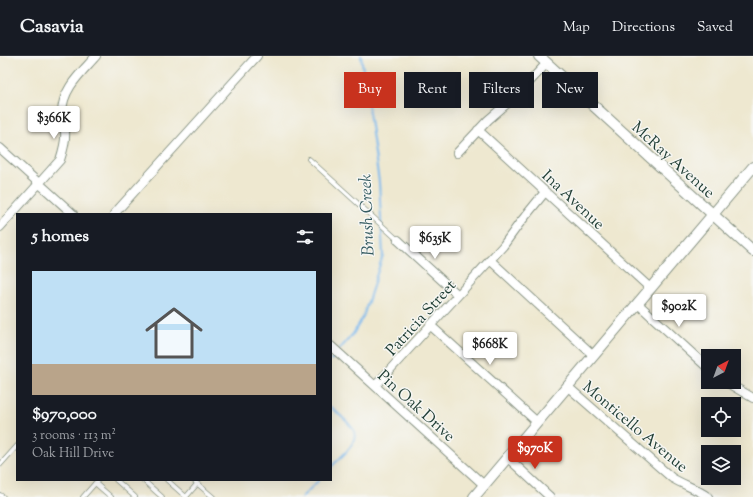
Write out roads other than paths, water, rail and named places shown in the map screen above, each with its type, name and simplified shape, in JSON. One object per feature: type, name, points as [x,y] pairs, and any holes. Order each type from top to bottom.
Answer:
[{"type":"street","points":[[0,227],[60,160],[65,134],[62,114],[63,102],[66,93],[71,84],[96,56]]},
{"type":"street","points":[[115,213],[257,56]]},
{"type":"street","points":[[457,153],[478,130],[517,95],[543,59]]},
{"type":"street","name":"McRay Avenue","points":[[543,59],[753,251]]},
{"type":"street","name":"Ina Avenue","points":[[478,130],[650,288]]},
{"type":"street","points":[[0,148],[72,213]]},
{"type":"street","points":[[474,497],[753,167]]},
{"type":"street","name":"Patricia Street","points":[[375,386],[503,246],[518,224],[545,192]]},
{"type":"street","points":[[398,240],[458,295]]},
{"type":"street","name":"Monticello Avenue","points":[[490,260],[594,355]]},
{"type":"street","points":[[637,303],[701,362]]},
{"type":"street","points":[[430,325],[537,422]]},
{"type":"street","name":"Pin Oak Drive","points":[[333,348],[484,484]]},
{"type":"street","name":"Monticello Avenue","points":[[567,386],[672,478],[708,497]]},
{"type":"street","points":[[738,389],[753,398]]},
{"type":"street","points":[[507,457],[550,497]]},
{"type":"lane","points":[[309,159],[398,240]]},
{"type":"lane","points":[[0,465],[16,447]]},
{"type":"lane","points":[[83,497],[97,481],[110,497]]},
{"type":"lane","points":[[117,481],[135,497]]},
{"type":"lane","points":[[144,481],[162,497]]},
{"type":"lane","points":[[168,481],[186,497],[196,481],[211,496]]},
{"type":"waterway","name":"Brush Creek","points":[[339,350],[353,334],[363,317],[383,255],[379,182],[361,56]]},
{"type":"waterway","name":"Brush Creek","points":[[332,359],[337,354]]},
{"type":"waterway","name":"Brush Creek","points":[[332,408],[348,423],[355,434],[352,445],[332,466]]},
{"type":"waterway","name":"Brush Creek","points":[[302,497],[318,481]]}]
